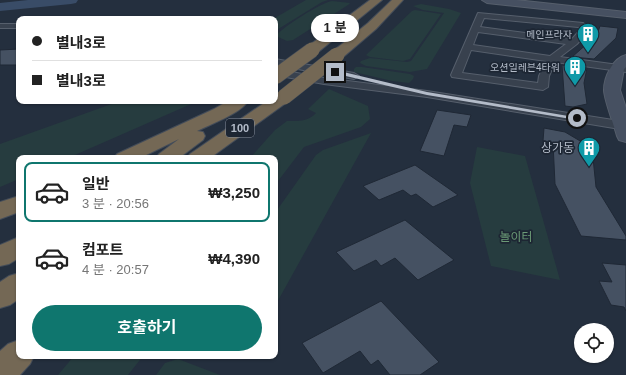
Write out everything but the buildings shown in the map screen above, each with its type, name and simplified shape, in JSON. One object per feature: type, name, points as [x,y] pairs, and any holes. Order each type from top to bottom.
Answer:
[{"type":"highway","points":[[278,75],[375,2]]},
{"type":"highway","name":"100","points":[[278,101],[372,26],[396,3]]},
{"type":"highway","points":[[278,103],[284,97]]},
{"type":"highway","points":[[130,155],[193,126],[234,104]]},
{"type":"highway","name":"100","points":[[170,155],[239,104]]},
{"type":"highway","name":"100","points":[[201,155],[274,104]]},
{"type":"highway","points":[[224,155],[277,104]]},
{"type":"highway","points":[[0,211],[16,204]]},
{"type":"highway","points":[[0,257],[16,248]]},
{"type":"highway","points":[[0,297],[16,286]]},
{"type":"highway","points":[[0,372],[16,357]]},
{"type":"street","points":[[487,0],[626,15]]},
{"type":"street","points":[[525,0],[626,10]]},
{"type":"street","points":[[481,15],[580,25],[586,28],[574,42],[551,59],[544,76],[543,87],[456,75],[475,29],[481,15]]},
{"type":"street","points":[[0,26],[16,26]]},
{"type":"street","points":[[475,29],[574,42]]},
{"type":"street","points":[[0,31],[16,32]]},
{"type":"street","points":[[278,73],[324,81],[427,94],[625,129],[612,90],[623,65],[551,59],[468,47]]},
{"type":"street","points":[[278,62],[335,72],[427,94]]},
{"type":"green space","points":[[306,0],[328,0],[322,2],[278,29],[278,16]]},
{"type":"green space","points":[[332,1],[350,3],[293,40],[287,41],[278,37],[278,33],[285,27],[327,2]]},
{"type":"green space","points":[[421,4],[449,9],[461,13],[427,69],[410,72],[366,66],[360,63],[361,61],[370,58],[407,62],[411,61],[444,13],[423,10],[413,6]]},
{"type":"green space","points":[[415,10],[441,14],[410,59],[403,61],[370,57],[366,55],[412,11]]},
{"type":"green space","points":[[356,67],[410,74],[414,76],[409,83],[392,81],[354,72]]},
{"type":"green space","points":[[329,89],[368,106],[370,119],[361,127],[304,147],[278,181],[278,155],[253,155],[275,130],[287,121],[303,120],[310,118],[316,113],[308,109]]},
{"type":"green space","points":[[112,104],[191,104],[75,155],[16,155],[16,180],[0,187],[0,144]]},
{"type":"green space","points":[[371,133],[278,301],[278,209],[316,155],[323,150]]},
{"type":"green space","name":"놀이터","points":[[477,147],[525,156],[560,280],[491,266],[470,183]]},
{"type":"green space","points":[[71,359],[141,359],[128,375],[58,375]]},
{"type":"green space","points":[[178,359],[220,375],[156,375],[165,363]]},
{"type":"waterway","points":[[0,7],[71,0]]},
{"type":"place","name":"메인프라자","points":[[588,54]]},
{"type":"place","name":"오션일레븐4타워","points":[[575,86]]},
{"type":"place","name":"상가동","points":[[589,168]]},
{"type":"route","points":[[335,72],[427,94],[577,118]]}]
